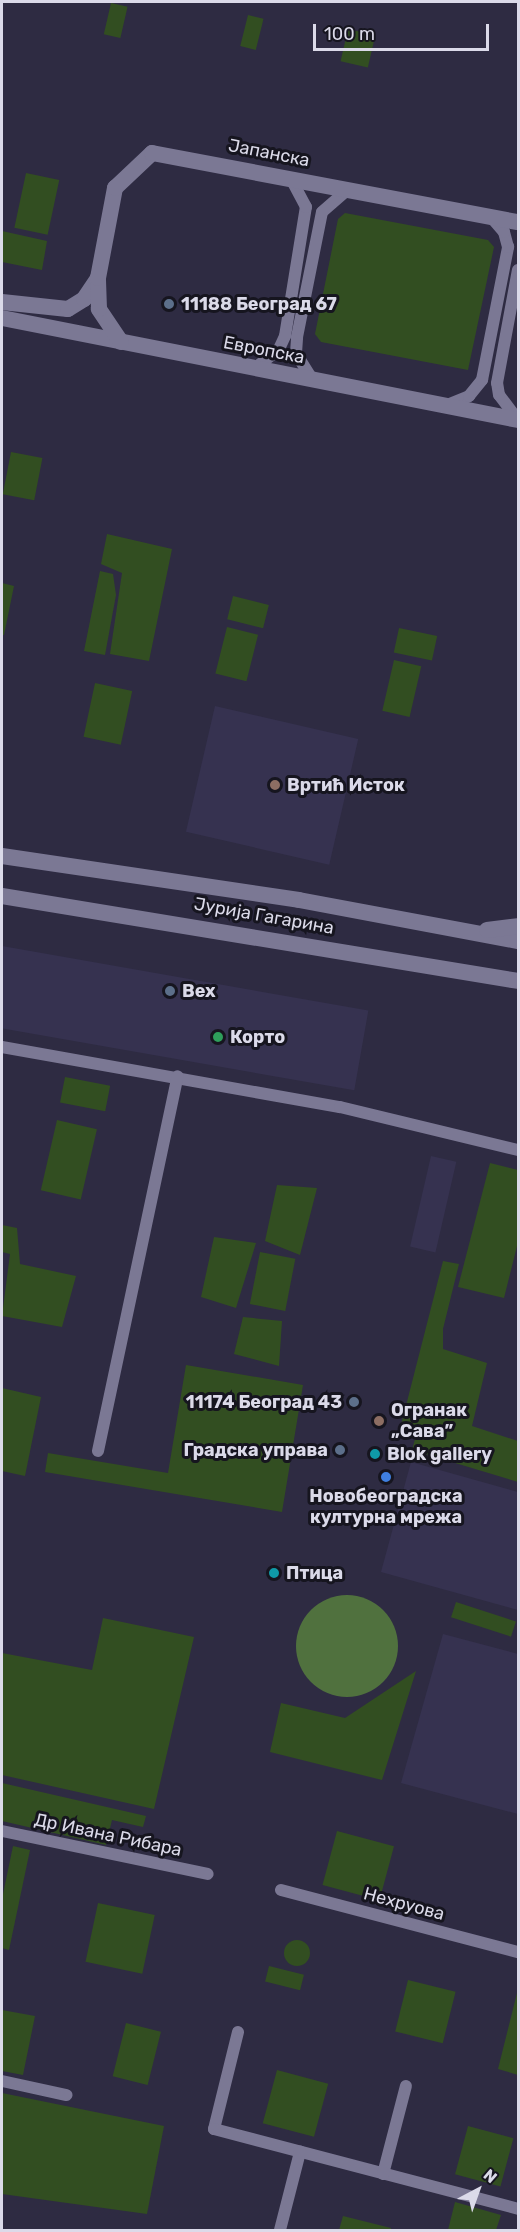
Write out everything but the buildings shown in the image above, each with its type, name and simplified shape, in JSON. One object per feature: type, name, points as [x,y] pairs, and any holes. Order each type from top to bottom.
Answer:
[{"type":"street","name":"Јапанска","points":[[121,342],[99,309],[98,278],[115,188],[143,158],[160,151],[519,222]]},
{"type":"street","points":[[255,368],[279,349],[285,336],[306,207],[288,177]]},
{"type":"street","points":[[312,379],[296,353],[297,337],[321,212],[349,188]]},
{"type":"street","points":[[446,406],[469,396],[482,380],[508,247],[504,232],[490,216]]},
{"type":"street","points":[[518,420],[498,395],[496,382],[519,270]]},
{"type":"street","name":"Јапанска","points":[[2,302],[59,310],[77,305],[98,278]]},
{"type":"street","name":"Европска","points":[[2,318],[518,420]]},
{"type":"street","name":"Јурија Гагарина","points":[[2,856],[519,941]]},
{"type":"street","name":"Јурија Гагарина","points":[[2,896],[519,981]]},
{"type":"street","points":[[466,931],[519,926]]},
{"type":"street","points":[[2,1047],[178,1076],[369,1113],[519,1150]]},
{"type":"street","points":[[98,1451],[178,1076]]},
{"type":"street","name":"Др Ивана Рибара","points":[[2,1831],[208,1874]]},
{"type":"street","name":"Нехруова","points":[[281,1890],[519,1952]]},
{"type":"street","points":[[238,2032],[214,2129],[519,2209]]},
{"type":"street","points":[[2,2081],[66,2094]]},
{"type":"street","points":[[383,2174],[406,2086]]},
{"type":"street","points":[[280,2230],[300,2152]]},
{"type":"shaded area","name":"Вртић Исток","points":[[215,706],[358,739],[329,865],[186,832]]},
{"type":"shaded area","points":[[2,946],[368,1011],[354,1090],[2,1028]]},
{"type":"shaded area","points":[[431,1156],[456,1162],[435,1252],[410,1247]]},
{"type":"shaded area","points":[[411,1462],[518,1492],[518,1610],[381,1572]]},
{"type":"shaded area","points":[[443,1634],[518,1654],[518,1814],[401,1783]]},
{"type":"green space","points":[[111,3],[128,7],[120,38],[104,34]]},
{"type":"green space","points":[[248,15],[264,19],[256,50],[240,46]]},
{"type":"green space","points":[[348,29],[375,35],[368,67],[341,61]]},
{"type":"green space","points":[[26,173],[59,180],[48,235],[14,228]]},
{"type":"green space","points":[[345,213],[488,240],[494,247],[468,370],[321,342],[315,334],[338,219]]},
{"type":"green space","points":[[2,231],[47,241],[42,270],[2,262]]},
{"type":"green space","points":[[11,452],[42,458],[34,500],[3,494]]},
{"type":"green space","points":[[107,534],[172,549],[149,661],[110,654],[122,573],[101,564]]},
{"type":"green space","points":[[100,571],[113,574],[116,595],[105,655],[84,651]]},
{"type":"green space","points":[[2,583],[14,586],[4,635],[2,635]]},
{"type":"green space","points":[[233,596],[269,605],[263,628],[227,619]]},
{"type":"green space","points":[[227,627],[258,635],[246,681],[215,674]]},
{"type":"green space","points":[[399,628],[437,636],[432,661],[394,652]]},
{"type":"green space","points":[[394,660],[421,666],[410,717],[382,711]]},
{"type":"green space","points":[[95,683],[132,691],[121,745],[84,737]]},
{"type":"green space","points":[[65,1077],[110,1086],[105,1111],[60,1103]]},
{"type":"green space","points":[[57,1120],[97,1129],[81,1199],[41,1190]]},
{"type":"green space","points":[[490,1163],[518,1170],[518,1242],[504,1298],[458,1287]]},
{"type":"green space","points":[[277,1185],[317,1188],[300,1255],[265,1241]]},
{"type":"green space","points":[[2,1225],[17,1228],[20,1264],[76,1276],[62,1327],[2,1316],[10,1254],[2,1252]]},
{"type":"green space","points":[[214,1237],[256,1243],[236,1308],[201,1297]]},
{"type":"green space","points":[[260,1252],[295,1259],[285,1311],[250,1304]]},
{"type":"green space","points":[[443,1261],[459,1264],[443,1329],[443,1349],[487,1363],[472,1426],[518,1441],[518,1482],[412,1450],[415,1439],[399,1433]]},
{"type":"green space","points":[[243,1317],[282,1321],[279,1366],[234,1354]]},
{"type":"green space","points":[[186,1365],[303,1385],[282,1512],[45,1472],[48,1453],[168,1473]]},
{"type":"green space","points":[[2,1388],[41,1397],[25,1476],[2,1471]]},
{"type":"green space","points":[[347,1595],[367,1599],[383,1610],[394,1626],[398,1646],[394,1666],[383,1682],[367,1693],[347,1697],[327,1693],[311,1682],[300,1666],[296,1646],[300,1626],[311,1610],[327,1599]]},
{"type":"green space","points":[[456,1602],[516,1621],[511,1637],[451,1617]]},
{"type":"green space","points":[[103,1618],[194,1637],[154,1809],[2,1775],[2,1653],[92,1670]]},
{"type":"green space","points":[[416,1671],[382,1780],[270,1752],[281,1703],[345,1718]]},
{"type":"green space","points":[[2,1783],[146,1816],[143,1827],[112,1820],[106,1845],[2,1821]]},
{"type":"green space","points":[[337,1831],[394,1846],[379,1900],[323,1885]]},
{"type":"green space","points":[[13,1846],[30,1850],[9,1950],[2,1948],[2,1899]]},
{"type":"green space","points":[[98,1903],[155,1915],[142,1974],[86,1962]]},
{"type":"green space","points":[[297,1940],[306,1944],[310,1953],[306,1962],[297,1966],[288,1962],[284,1953],[288,1944]]},
{"type":"green space","points":[[269,1966],[304,1975],[300,1990],[265,1982]]},
{"type":"green space","points":[[408,1980],[456,1992],[443,2043],[395,2031]]},
{"type":"green space","points":[[518,1989],[518,2075],[498,2069]]},
{"type":"green space","points":[[2,2010],[35,2016],[23,2075],[2,2071]]},
{"type":"green space","points":[[126,2023],[161,2032],[148,2085],[113,2076]]},
{"type":"green space","points":[[277,2070],[328,2084],[314,2137],[263,2123]]},
{"type":"green space","points":[[2,2093],[164,2126],[147,2214],[2,2194]]},
{"type":"green space","points":[[468,2126],[513,2138],[500,2186],[455,2174]]},
{"type":"green space","points":[[455,2202],[501,2215],[496,2230],[448,2230]]},
{"type":"green space","points":[[343,2216],[391,2228],[391,2230],[339,2230]]},
{"type":"place","name":"11188 Београд 67","points":[[169,304]]},
{"type":"place","name":"Вртић Исток","points":[[275,785]]},
{"type":"place","name":"Bex","points":[[170,991]]},
{"type":"place","name":"Корто","points":[[218,1037]]},
{"type":"place","name":"11174 Београд 43","points":[[354,1402]]},
{"type":"place","name":"Огранак „Сава”","points":[[379,1421]]},
{"type":"place","name":"Градска управа","points":[[340,1450]]},
{"type":"place","name":"Blok gallery","points":[[375,1454]]},
{"type":"place","name":"Новобеоградска културна мрежа","points":[[386,1477]]},
{"type":"place","name":"Птица","points":[[274,1573]]}]
